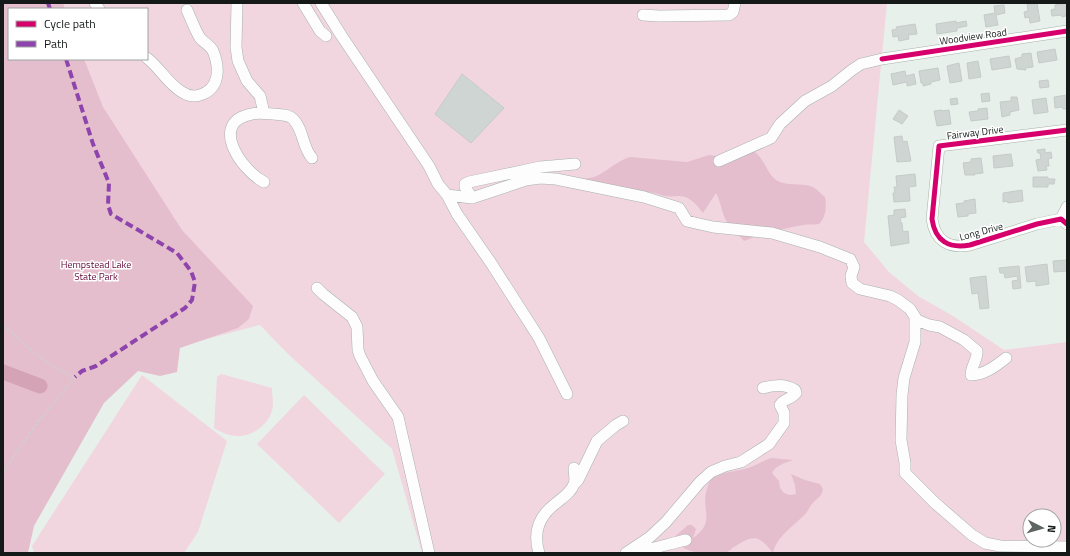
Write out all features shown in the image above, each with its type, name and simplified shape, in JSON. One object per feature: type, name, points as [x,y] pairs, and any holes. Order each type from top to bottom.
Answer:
[{"type":"street","points":[[237,3],[236,47],[238,61],[247,82],[260,96],[264,113]]},
{"type":"street","points":[[303,3],[320,31],[326,36]]},
{"type":"street","points":[[321,3],[429,166],[438,184],[447,195],[457,214],[491,263],[539,338],[567,394]]},
{"type":"street","points":[[643,15],[729,15],[734,12],[735,3]]},
{"type":"street","points":[[148,59],[175,87],[187,95],[192,96],[202,94],[212,87],[216,80],[217,74],[213,52],[209,45],[201,39],[187,10]]},
{"type":"street","name":"Woodview Road","points":[[718,161],[771,138],[780,124],[806,101],[832,86],[861,64],[882,59],[1067,31]]},
{"type":"street","points":[[264,182],[250,172],[233,148],[230,136],[232,126],[237,120],[252,114],[264,113],[289,116],[294,120],[300,131],[308,154],[312,158]]},
{"type":"street","name":"Fairway Drive","points":[[934,199],[939,146],[1067,131]]},
{"type":"street","points":[[472,198],[465,187],[465,184],[486,178],[546,166],[574,164]]},
{"type":"street","points":[[486,178],[491,192]]},
{"type":"street","points":[[447,195],[472,198],[533,179],[556,179],[644,197],[678,208],[688,221],[694,223],[712,227],[787,236],[850,259],[854,267],[851,276],[852,283],[860,289],[890,296],[898,300],[910,309],[915,318],[915,342],[904,378],[902,395],[901,440],[905,463],[905,473],[935,503],[972,535],[985,543],[1000,546],[1067,547]]},
{"type":"street","name":"Long Drive","points":[[934,199],[932,219],[934,227],[942,240],[953,246],[961,247],[970,245],[1037,224],[1064,222]]},
{"type":"street","points":[[1064,222],[1067,207]]},
{"type":"street","points":[[317,288],[352,317],[358,332],[358,350],[360,356],[373,380],[398,417],[428,553]]},
{"type":"street","points":[[915,318],[929,325],[940,327],[964,340],[977,351],[977,355],[971,369],[971,375],[987,370],[1006,358]]},
{"type":"street","points":[[626,553],[650,537],[666,522],[710,472],[741,462],[769,444],[784,423],[784,413],[780,405],[781,402],[794,396],[796,393],[792,388],[780,386],[771,385],[763,388]]},
{"type":"street","points":[[539,553],[536,542],[537,529],[540,520],[546,512],[567,495],[578,480],[597,441],[623,421]]},
{"type":"street","points":[[574,468],[575,483]]},
{"type":"street","points":[[622,553],[651,550],[664,545],[686,540]]},
{"type":"path","points":[[3,325],[38,355],[61,371],[74,377],[40,419],[3,472]]},
{"type":"green space","points":[[3,3],[887,3],[864,242],[889,272],[918,296],[953,316],[1004,350],[1067,342],[1067,553],[422,553],[392,449],[287,353],[260,325],[128,360],[3,543]]},
{"type":"green space","name":"Hempstead Lake State Park","points":[[3,3],[63,3],[65,8],[8,8],[8,60],[84,60],[103,107],[182,230],[253,306],[249,319],[238,328],[180,348],[177,372],[160,376],[138,371],[104,403],[34,526],[28,553],[3,553]]},
{"type":"green space","points":[[752,150],[760,157],[776,180],[784,183],[813,187],[825,197],[825,211],[819,224],[781,230],[744,241],[724,217],[716,193],[703,213],[686,197],[665,196],[583,179],[591,178],[606,171],[619,162],[630,157],[687,162],[709,155],[717,156]]},
{"type":"green space","points":[[221,374],[272,388],[273,404],[270,416],[256,431],[243,436],[234,436],[225,434],[214,428],[217,377]]},
{"type":"green space","points":[[142,375],[227,441],[198,532],[184,553],[34,553],[32,546]]},
{"type":"green space","points":[[304,395],[385,474],[339,523],[257,444]]},
{"type":"green space","points":[[771,458],[793,460],[778,466],[772,473],[779,481],[780,488],[784,493],[790,495],[796,494],[795,485],[791,474],[820,484],[823,489],[820,496],[811,505],[803,517],[778,541],[773,553],[764,543],[756,538],[747,540],[724,553],[702,553],[687,550],[672,539],[688,525],[692,525],[696,529],[693,538],[704,526],[706,521],[705,496],[708,484],[711,480],[719,475],[748,468]]},
{"type":"building","points":[[1037,3],[1040,21],[1030,23],[1029,17],[1025,18],[1024,12],[1028,11],[1027,4]]},
{"type":"building","points":[[1067,3],[1066,16],[1052,16],[1051,10],[1055,9],[1055,5]]},
{"type":"building","points":[[1004,5],[1005,13],[996,15],[998,25],[986,27],[984,15],[995,13],[994,6]]},
{"type":"building","points":[[956,21],[956,23],[966,21],[967,26],[957,28],[957,31],[937,34],[936,24]]},
{"type":"building","points":[[915,24],[917,34],[908,35],[909,39],[899,41],[898,36],[893,37],[892,30],[897,29],[896,27]]},
{"type":"building","points":[[1055,49],[1057,60],[1039,63],[1037,52]]},
{"type":"building","points":[[1031,53],[1033,67],[1025,68],[1026,70],[1017,69],[1015,59],[1022,57],[1022,54]]},
{"type":"building","points":[[1009,56],[1011,67],[992,70],[990,59]]},
{"type":"building","points":[[978,61],[981,77],[969,79],[967,63]]},
{"type":"building","points":[[959,63],[962,81],[950,83],[947,66]]},
{"type":"building","points":[[938,68],[940,80],[923,86],[919,71]]},
{"type":"building","points":[[905,71],[906,76],[914,74],[916,84],[907,86],[907,82],[893,85],[891,74]]},
{"type":"building","points":[[462,74],[504,108],[471,143],[435,114]]},
{"type":"building","points":[[1048,80],[1049,87],[1040,88],[1039,81]]},
{"type":"building","points":[[989,93],[990,101],[982,102],[981,94]]},
{"type":"building","points":[[1067,95],[1067,109],[1063,109],[1062,107],[1055,108],[1054,97]]},
{"type":"building","points":[[1011,97],[1017,97],[1019,110],[1010,112],[1010,115],[1002,117],[1000,102],[1011,101]]},
{"type":"building","points":[[957,98],[958,104],[951,105],[950,99]]},
{"type":"building","points":[[1046,98],[1048,112],[1034,114],[1032,100]]},
{"type":"building","points":[[987,108],[988,119],[971,121],[969,112]]},
{"type":"building","points":[[899,110],[908,116],[902,124],[893,119]]},
{"type":"building","points":[[949,110],[951,124],[937,126],[934,111]]},
{"type":"building","points":[[902,136],[903,142],[907,141],[911,161],[897,162],[894,137]]},
{"type":"building","points":[[1045,149],[1045,153],[1051,152],[1052,158],[1048,159],[1049,166],[1046,166],[1047,170],[1038,171],[1036,160],[1041,159],[1040,153],[1038,153],[1037,150]]},
{"type":"building","points":[[1011,154],[1013,166],[994,168],[993,156]]},
{"type":"building","points":[[981,158],[983,173],[965,175],[963,163],[971,162],[971,159]]},
{"type":"building","points":[[915,174],[916,186],[909,187],[910,201],[894,202],[894,187],[897,187],[896,176]]},
{"type":"building","points":[[1033,177],[1048,177],[1048,179],[1055,179],[1054,184],[1048,184],[1048,187],[1033,187]]},
{"type":"building","points":[[1022,190],[1023,201],[1008,203],[1007,201],[1003,202],[1003,193]]},
{"type":"building","points":[[975,199],[976,213],[958,217],[956,204]]},
{"type":"building","points":[[905,209],[906,217],[900,218],[903,232],[908,231],[909,243],[891,246],[888,216],[894,215],[894,210]]},
{"type":"building","points":[[1067,260],[1067,271],[1054,272],[1053,261]]},
{"type":"building","points":[[1047,264],[1049,284],[1036,286],[1036,281],[1027,282],[1025,267]]},
{"type":"building","points":[[1019,266],[1021,288],[1013,289],[1012,281],[1018,280],[1017,276],[1005,278],[1004,273],[1000,273],[999,268]]},
{"type":"building","points":[[986,276],[989,308],[980,309],[978,293],[972,294],[970,278]]},
{"type":"waterway","points":[[3,372],[40,386]]},
{"type":"marked path","points":[[48,3],[50,8]]},
{"type":"marked path","points":[[66,60],[93,144],[109,183],[108,205],[111,214],[177,253],[191,271],[195,282],[192,300],[185,308],[96,366],[82,371],[75,377]]},
{"type":"cycle path","points":[[882,59],[1067,31]]},
{"type":"cycle path","points":[[1067,130],[939,146],[932,219],[936,233],[940,238],[944,242],[956,246],[970,245],[1037,224],[1061,219],[1067,224]]}]
